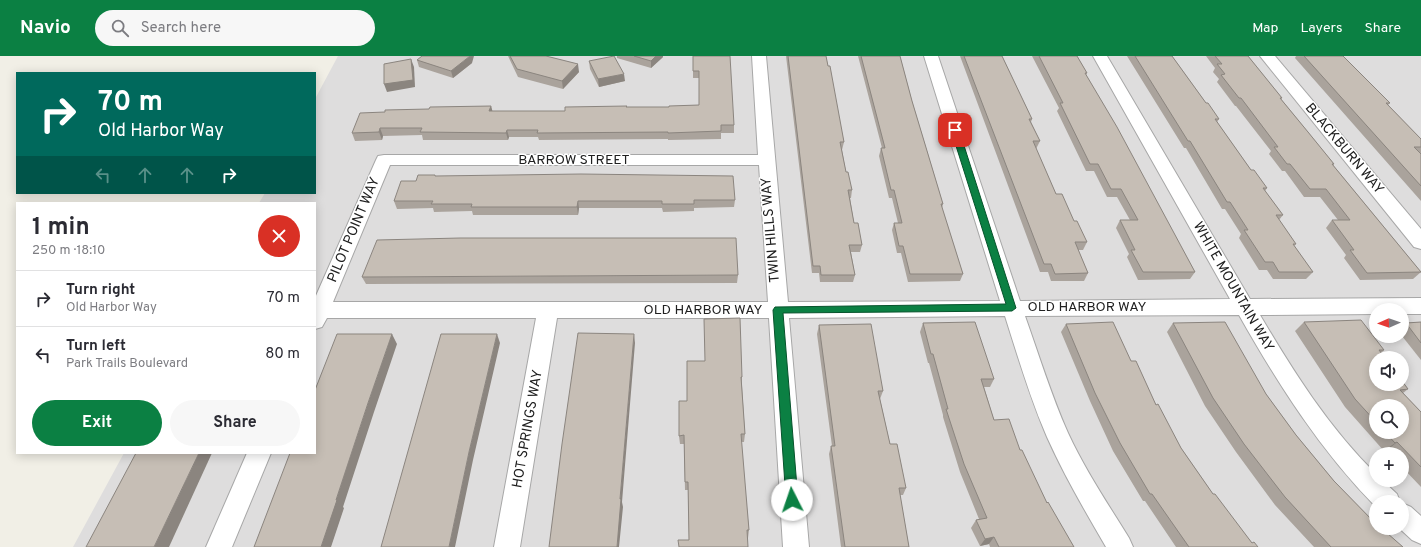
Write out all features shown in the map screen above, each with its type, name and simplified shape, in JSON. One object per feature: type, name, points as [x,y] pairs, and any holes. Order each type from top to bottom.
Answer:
[{"type":"street","name":"TWIN HILLS WAY","points":[[758,56],[796,547]]},
{"type":"street","points":[[931,56],[1012,308],[1042,396],[1058,436],[1100,516],[1120,547]]},
{"type":"street","name":"WHITE MOUNTAIN WAY","points":[[1100,56],[1282,371],[1314,418],[1356,469],[1381,495]]},
{"type":"street","name":"BLACKBURN WAY","points":[[1267,56],[1421,242]]},
{"type":"street","name":"BARROW STREET","points":[[384,160],[765,160]]},
{"type":"street","name":"PILOT POINT WAY","points":[[318,316],[384,160]]},
{"type":"street","name":"OLD HARBOR WAY","points":[[318,316],[548,310],[1421,306]]},
{"type":"street","name":"HOT SPRINGS WAY","points":[[507,547],[548,310]]},
{"type":"street","points":[[219,547],[259,454]]},
{"type":"street","points":[[1409,521],[1421,532]]},
{"type":"shaded area","points":[[338,56],[1421,56],[1421,547],[73,547],[123,454],[316,454],[316,202],[260,202],[264,194],[316,194],[316,97]]},
{"type":"building","points":[[422,56],[470,56],[451,71],[417,60]]},
{"type":"building","points":[[510,56],[546,56],[578,64],[562,81],[517,69]]},
{"type":"building","points":[[614,56],[624,74],[598,79],[589,61]]},
{"type":"building","points":[[634,56],[656,56],[651,61]]},
{"type":"building","points":[[693,56],[730,56],[734,125],[721,125],[721,131],[668,133],[537,133],[538,130],[507,130],[506,133],[420,132],[422,128],[380,128],[379,132],[352,133],[360,113],[385,112],[385,110],[429,109],[430,107],[491,106],[489,111],[565,111],[565,107],[669,107],[699,105],[699,71],[693,71]]},
{"type":"building","points":[[788,56],[826,56],[828,66],[830,66],[844,142],[840,142],[846,172],[848,172],[852,190],[848,190],[854,223],[858,223],[862,245],[849,245],[855,275],[821,275],[820,266],[813,266]]},
{"type":"building","points":[[861,56],[900,56],[943,204],[941,204],[963,274],[910,274],[903,246],[899,246],[894,223],[902,223],[894,190],[891,190],[881,148],[885,148]]},
{"type":"building","points":[[964,56],[1002,56],[1032,119],[1029,119],[1040,141],[1033,141],[1056,194],[1062,194],[1074,221],[1077,221],[1087,242],[1075,242],[1088,273],[1055,274],[1051,264],[1044,264]]},
{"type":"building","points":[[1039,56],[1077,56],[1195,272],[1143,272],[1131,250],[1135,250],[1120,220],[1138,220],[1121,189],[1111,189],[1098,164],[1090,164],[1060,103],[1063,103]]},
{"type":"building","points":[[1135,56],[1172,56],[1206,103],[1208,103],[1219,119],[1215,119],[1251,170],[1254,170],[1267,188],[1263,188],[1283,215],[1276,215],[1296,244],[1293,244],[1313,272],[1279,272],[1273,262],[1265,262],[1244,230],[1248,230],[1230,202],[1227,202],[1190,141],[1188,141]]},
{"type":"building","points":[[1215,56],[1248,56],[1334,164],[1332,164],[1421,272],[1367,273],[1350,250],[1354,250],[1332,220],[1350,220],[1326,189],[1310,189],[1290,164],[1287,164],[1274,147],[1278,147],[1241,98],[1239,98],[1221,75],[1225,74],[1217,64],[1222,64]]},
{"type":"building","points":[[1304,56],[1343,56],[1390,103],[1386,103],[1421,139],[1421,147],[1414,147],[1421,154],[1421,186]]},
{"type":"building","points":[[411,59],[413,80],[384,84],[384,64]]},
{"type":"building","points":[[581,174],[733,176],[735,200],[694,200],[694,204],[662,204],[662,201],[578,201],[577,207],[471,207],[472,204],[431,204],[433,201],[394,201],[401,181],[416,181],[418,175]]},
{"type":"building","points":[[460,238],[736,238],[738,275],[362,277],[377,240]]},
{"type":"building","points":[[740,318],[741,377],[745,434],[741,434],[749,530],[747,530],[748,547],[679,547],[678,540],[689,540],[688,482],[685,482],[684,435],[679,436],[679,401],[687,401],[687,361],[705,361],[704,319]]},
{"type":"building","points":[[1361,320],[1369,330],[1369,343],[1379,343],[1384,350],[1369,351],[1369,391],[1401,391],[1409,399],[1369,399],[1369,414],[1355,399],[1304,322]]},
{"type":"building","points":[[975,322],[994,379],[981,379],[994,420],[1009,419],[1020,450],[1022,450],[1047,503],[1048,502],[1074,547],[999,547],[994,537],[985,539],[976,520],[987,518],[964,464],[946,409],[948,409],[923,323]]},
{"type":"building","points":[[1113,322],[1131,361],[1136,361],[1156,405],[1158,404],[1181,448],[1213,494],[1215,494],[1252,543],[1254,542],[1258,547],[1189,547],[1152,494],[1150,494],[1120,443],[1095,393],[1066,324]]},
{"type":"building","points":[[1225,322],[1266,394],[1296,435],[1334,481],[1369,517],[1369,535],[1389,535],[1403,547],[1331,547],[1285,497],[1244,444],[1213,398],[1173,323]]},
{"type":"building","points":[[1421,322],[1421,343],[1409,327],[1409,323]]},
{"type":"building","points":[[871,324],[883,391],[878,391],[890,444],[897,444],[906,488],[899,488],[909,547],[845,547],[831,446],[835,446],[819,325]]},
{"type":"building","points":[[578,333],[634,334],[617,547],[549,547]]},
{"type":"building","points":[[337,334],[392,334],[321,547],[254,547],[290,454],[316,454],[316,387]]},
{"type":"building","points":[[441,334],[497,334],[469,452],[449,547],[381,547]]},
{"type":"building","points":[[1409,399],[1421,412],[1421,467],[1409,454],[1409,447],[1402,447],[1397,442],[1395,443],[1391,439],[1409,439]]},
{"type":"building","points":[[135,454],[199,454],[154,547],[86,547]]},
{"type":"route","points":[[792,500],[778,310],[1012,308],[955,130]]}]
